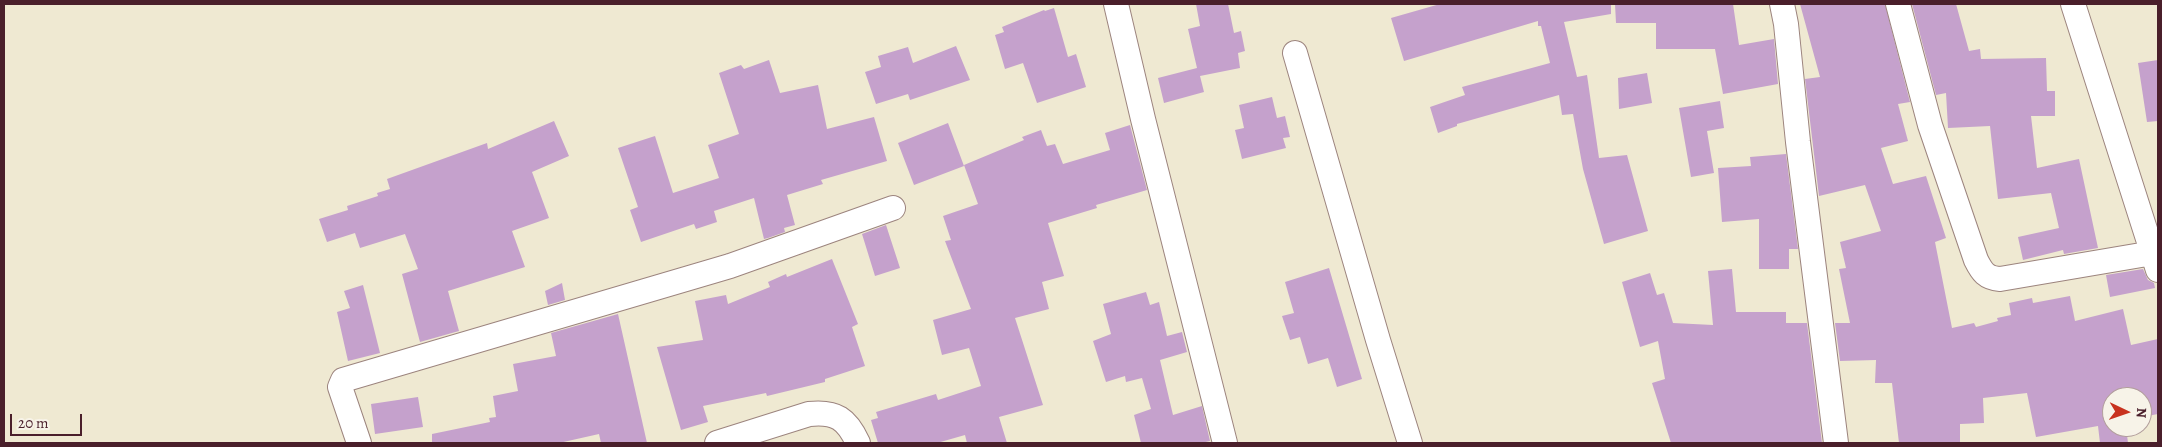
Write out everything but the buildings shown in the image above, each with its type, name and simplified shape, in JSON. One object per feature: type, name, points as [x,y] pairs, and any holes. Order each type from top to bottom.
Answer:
[{"type":"street","points":[[1116,4],[1143,119],[1225,443]]},
{"type":"street","points":[[1782,4],[1786,24],[1798,142],[1836,443]]},
{"type":"street","points":[[1898,4],[1930,126],[1976,260],[1985,275],[1992,279],[2156,262],[2073,4]]},
{"type":"street","points":[[1295,53],[1378,340],[1410,443]]},
{"type":"street","points":[[359,443],[340,387],[343,380],[730,266],[893,208]]},
{"type":"street","points":[[717,443],[809,414],[822,413],[834,415],[844,422],[858,443]]}]
